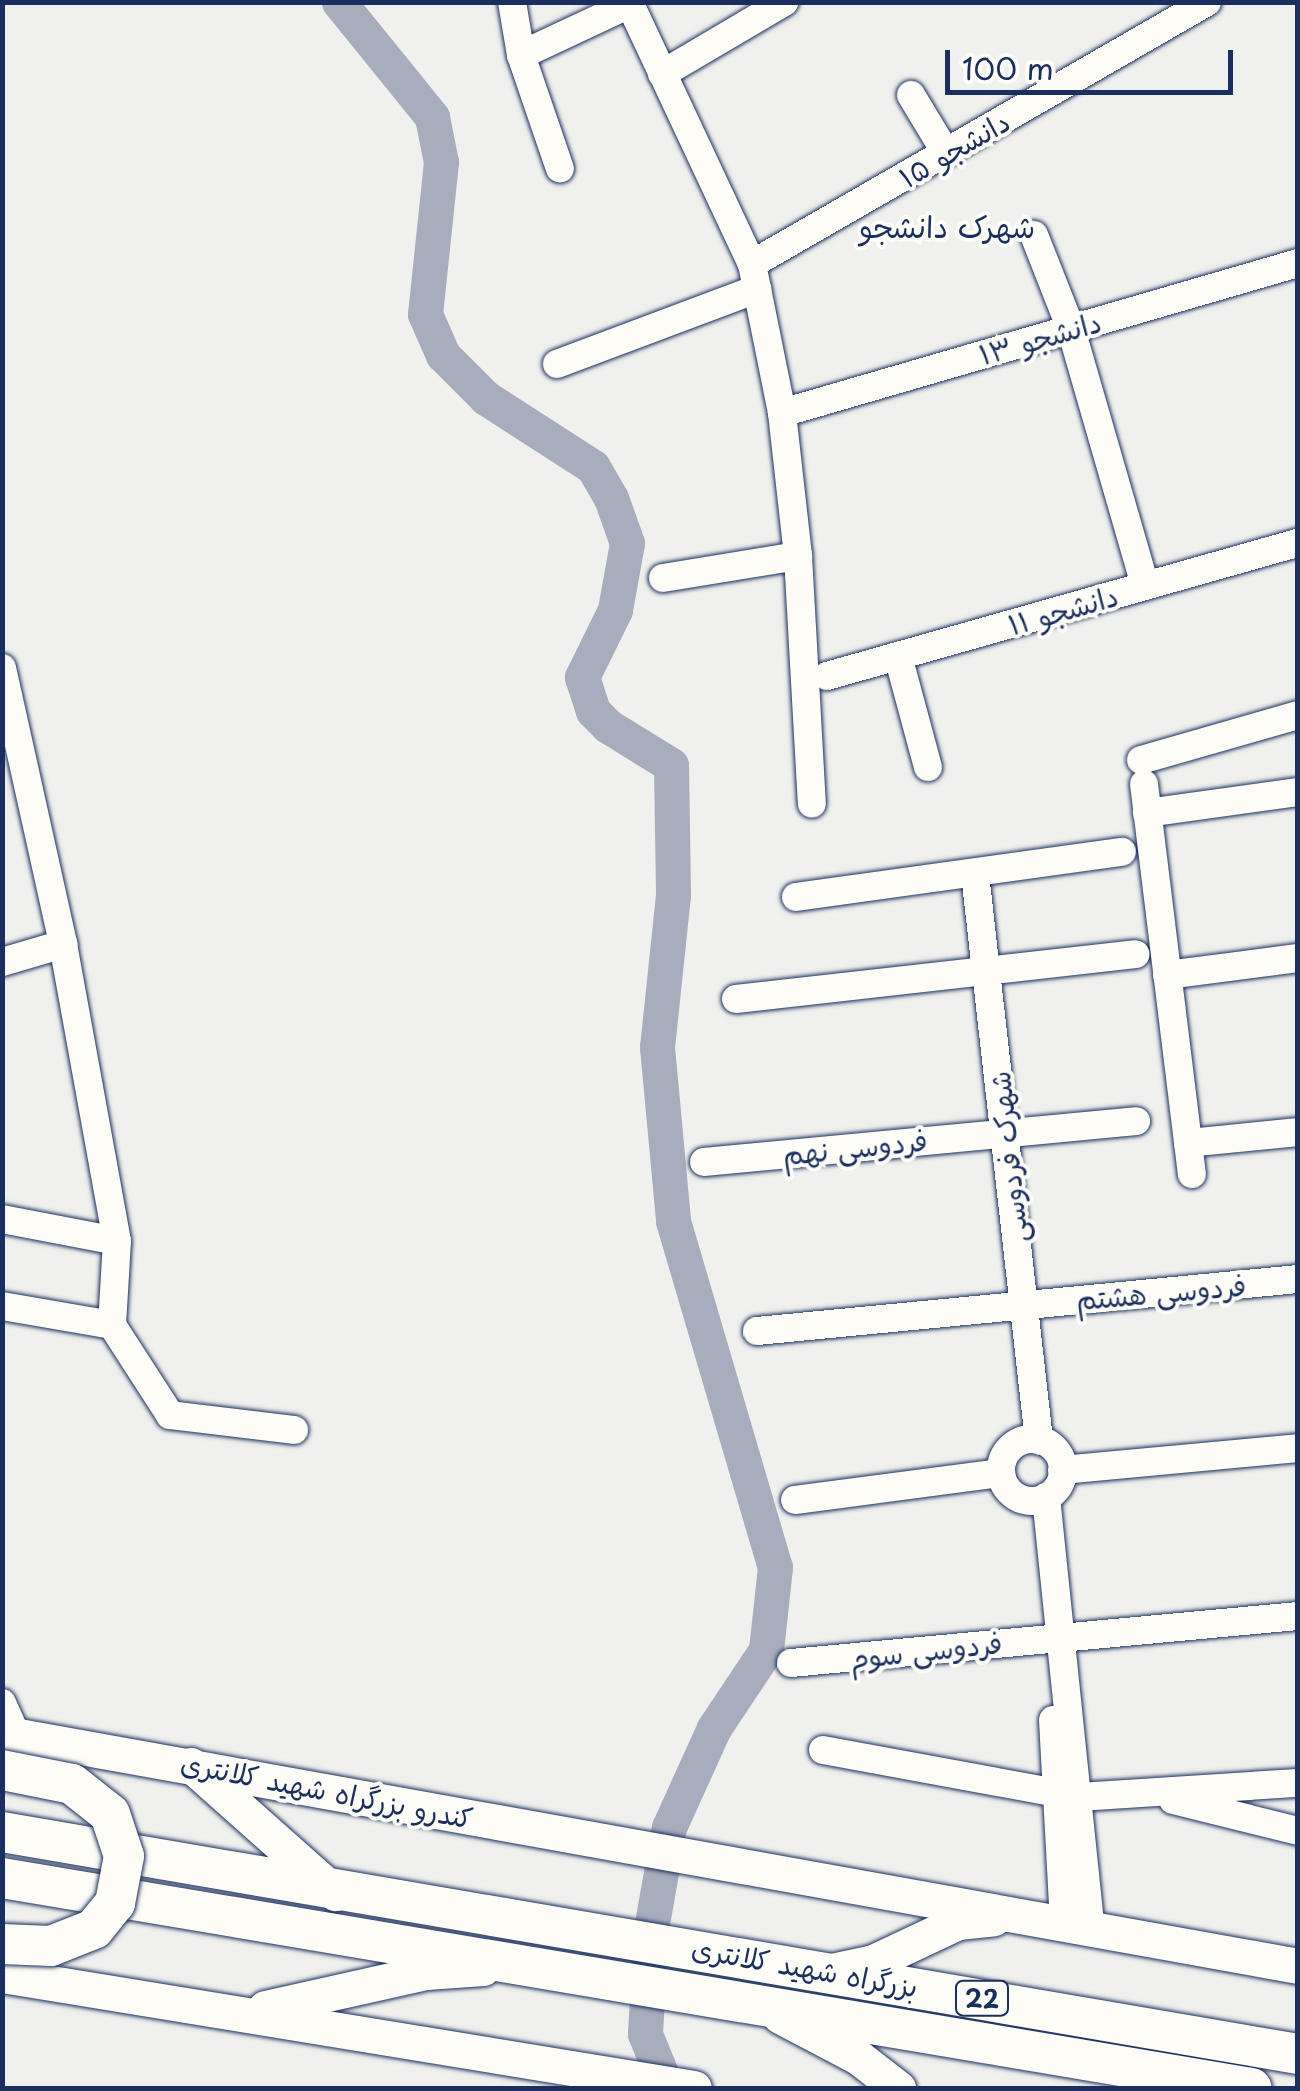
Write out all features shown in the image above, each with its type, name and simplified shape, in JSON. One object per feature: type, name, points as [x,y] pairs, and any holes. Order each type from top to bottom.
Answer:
[{"type":"highway","points":[[2,1944],[51,1946],[94,1929],[115,1903],[124,1856],[110,1814],[72,1784],[7,1746]]},
{"type":"highway","name":"بزرگراه شهید کلانتری","points":[[2,1832],[336,1893],[647,1940],[1298,2054]]},
{"type":"highway","name":"22","points":[[2,1878],[521,1965]]},
{"type":"highway","name":"بزرگراه شهید کلانتری","points":[[521,1965],[1251,2088]]},
{"type":"main road","name":"کندرو بزرگراه شهید کلانتری","points":[[7,1746],[188,1762],[665,1854],[1298,1966]]},
{"type":"main road","points":[[188,1762],[336,1893]]},
{"type":"main road","points":[[827,1971],[873,1962],[958,1922],[1020,1916]]},
{"type":"main road","points":[[239,2013],[426,1972],[521,1965]]},
{"type":"main road","points":[[3,1975],[686,2087]]},
{"type":"main road","points":[[752,2003],[823,2036],[898,2088]]},
{"type":"street","points":[[512,2],[521,55],[560,169]]},
{"type":"street","points":[[662,74],[784,2]]},
{"type":"street","name":"دانشجو ۱۵","points":[[556,364],[755,277],[946,153],[1207,2]]},
{"type":"street","points":[[521,55],[630,4],[755,277],[782,413],[798,556],[812,804]]},
{"type":"street","points":[[911,95],[946,153]]},
{"type":"street","points":[[1034,236],[1071,329],[1145,586]]},
{"type":"street","name":"دانشجو ۱۳","points":[[782,413],[1298,263]]},
{"type":"street","name":"دانشجو ۱۱","points":[[828,676],[1298,543]]},
{"type":"street","points":[[663,578],[798,556]]},
{"type":"street","points":[[898,656],[928,768]]},
{"type":"street","points":[[2,668],[63,944],[117,1240],[112,1325],[170,1415],[294,1430]]},
{"type":"street","points":[[1192,1174],[1142,772],[1298,715]]},
{"type":"street","points":[[1147,813],[1298,792]]},
{"type":"street","points":[[796,897],[1122,852]]},
{"type":"street","name":"شهرک فردوسی","points":[[969,874],[1034,1440]]},
{"type":"street","points":[[2,962],[63,944]]},
{"type":"street","points":[[736,998],[1136,954]]},
{"type":"street","points":[[1168,975],[1298,958]]},
{"type":"street","name":"فردوسی نهم","points":[[704,1162],[1136,1121]]},
{"type":"street","points":[[1188,1143],[1298,1132]]},
{"type":"street","points":[[2,1219],[117,1240]]},
{"type":"street","name":"فردوسی هشتم","points":[[756,1331],[1298,1279]]},
{"type":"street","points":[[2,1306],[112,1325]]},
{"type":"street","points":[[1038,1499],[1009,1490],[1000,1473],[1005,1454],[1034,1440],[1058,1454],[1062,1470]]},
{"type":"street","points":[[1078,1927],[1038,1499],[1062,1470],[1298,1448]]},
{"type":"street","points":[[794,1500],[1000,1473]]},
{"type":"street","name":"فردوسی سوم","points":[[791,1663],[1298,1616]]},
{"type":"street","points":[[2,1703],[7,1746]]},
{"type":"street","points":[[823,1750],[1068,1794],[1150,1795],[1298,1783]]},
{"type":"street","points":[[1150,1795],[1298,1830]]},
{"type":"waterway","points":[[339,2],[432,117],[441,162],[425,314],[443,355],[486,398],[593,467],[611,498],[627,543],[615,610],[582,677],[593,711],[608,726],[671,765],[673,895],[657,1047],[673,1221],[775,1567],[766,1650],[714,1728],[669,1827],[651,1929],[645,2034],[667,2088]]},
{"type":"district","name":"شهرک دانشجو","points":[[947,226]]}]
